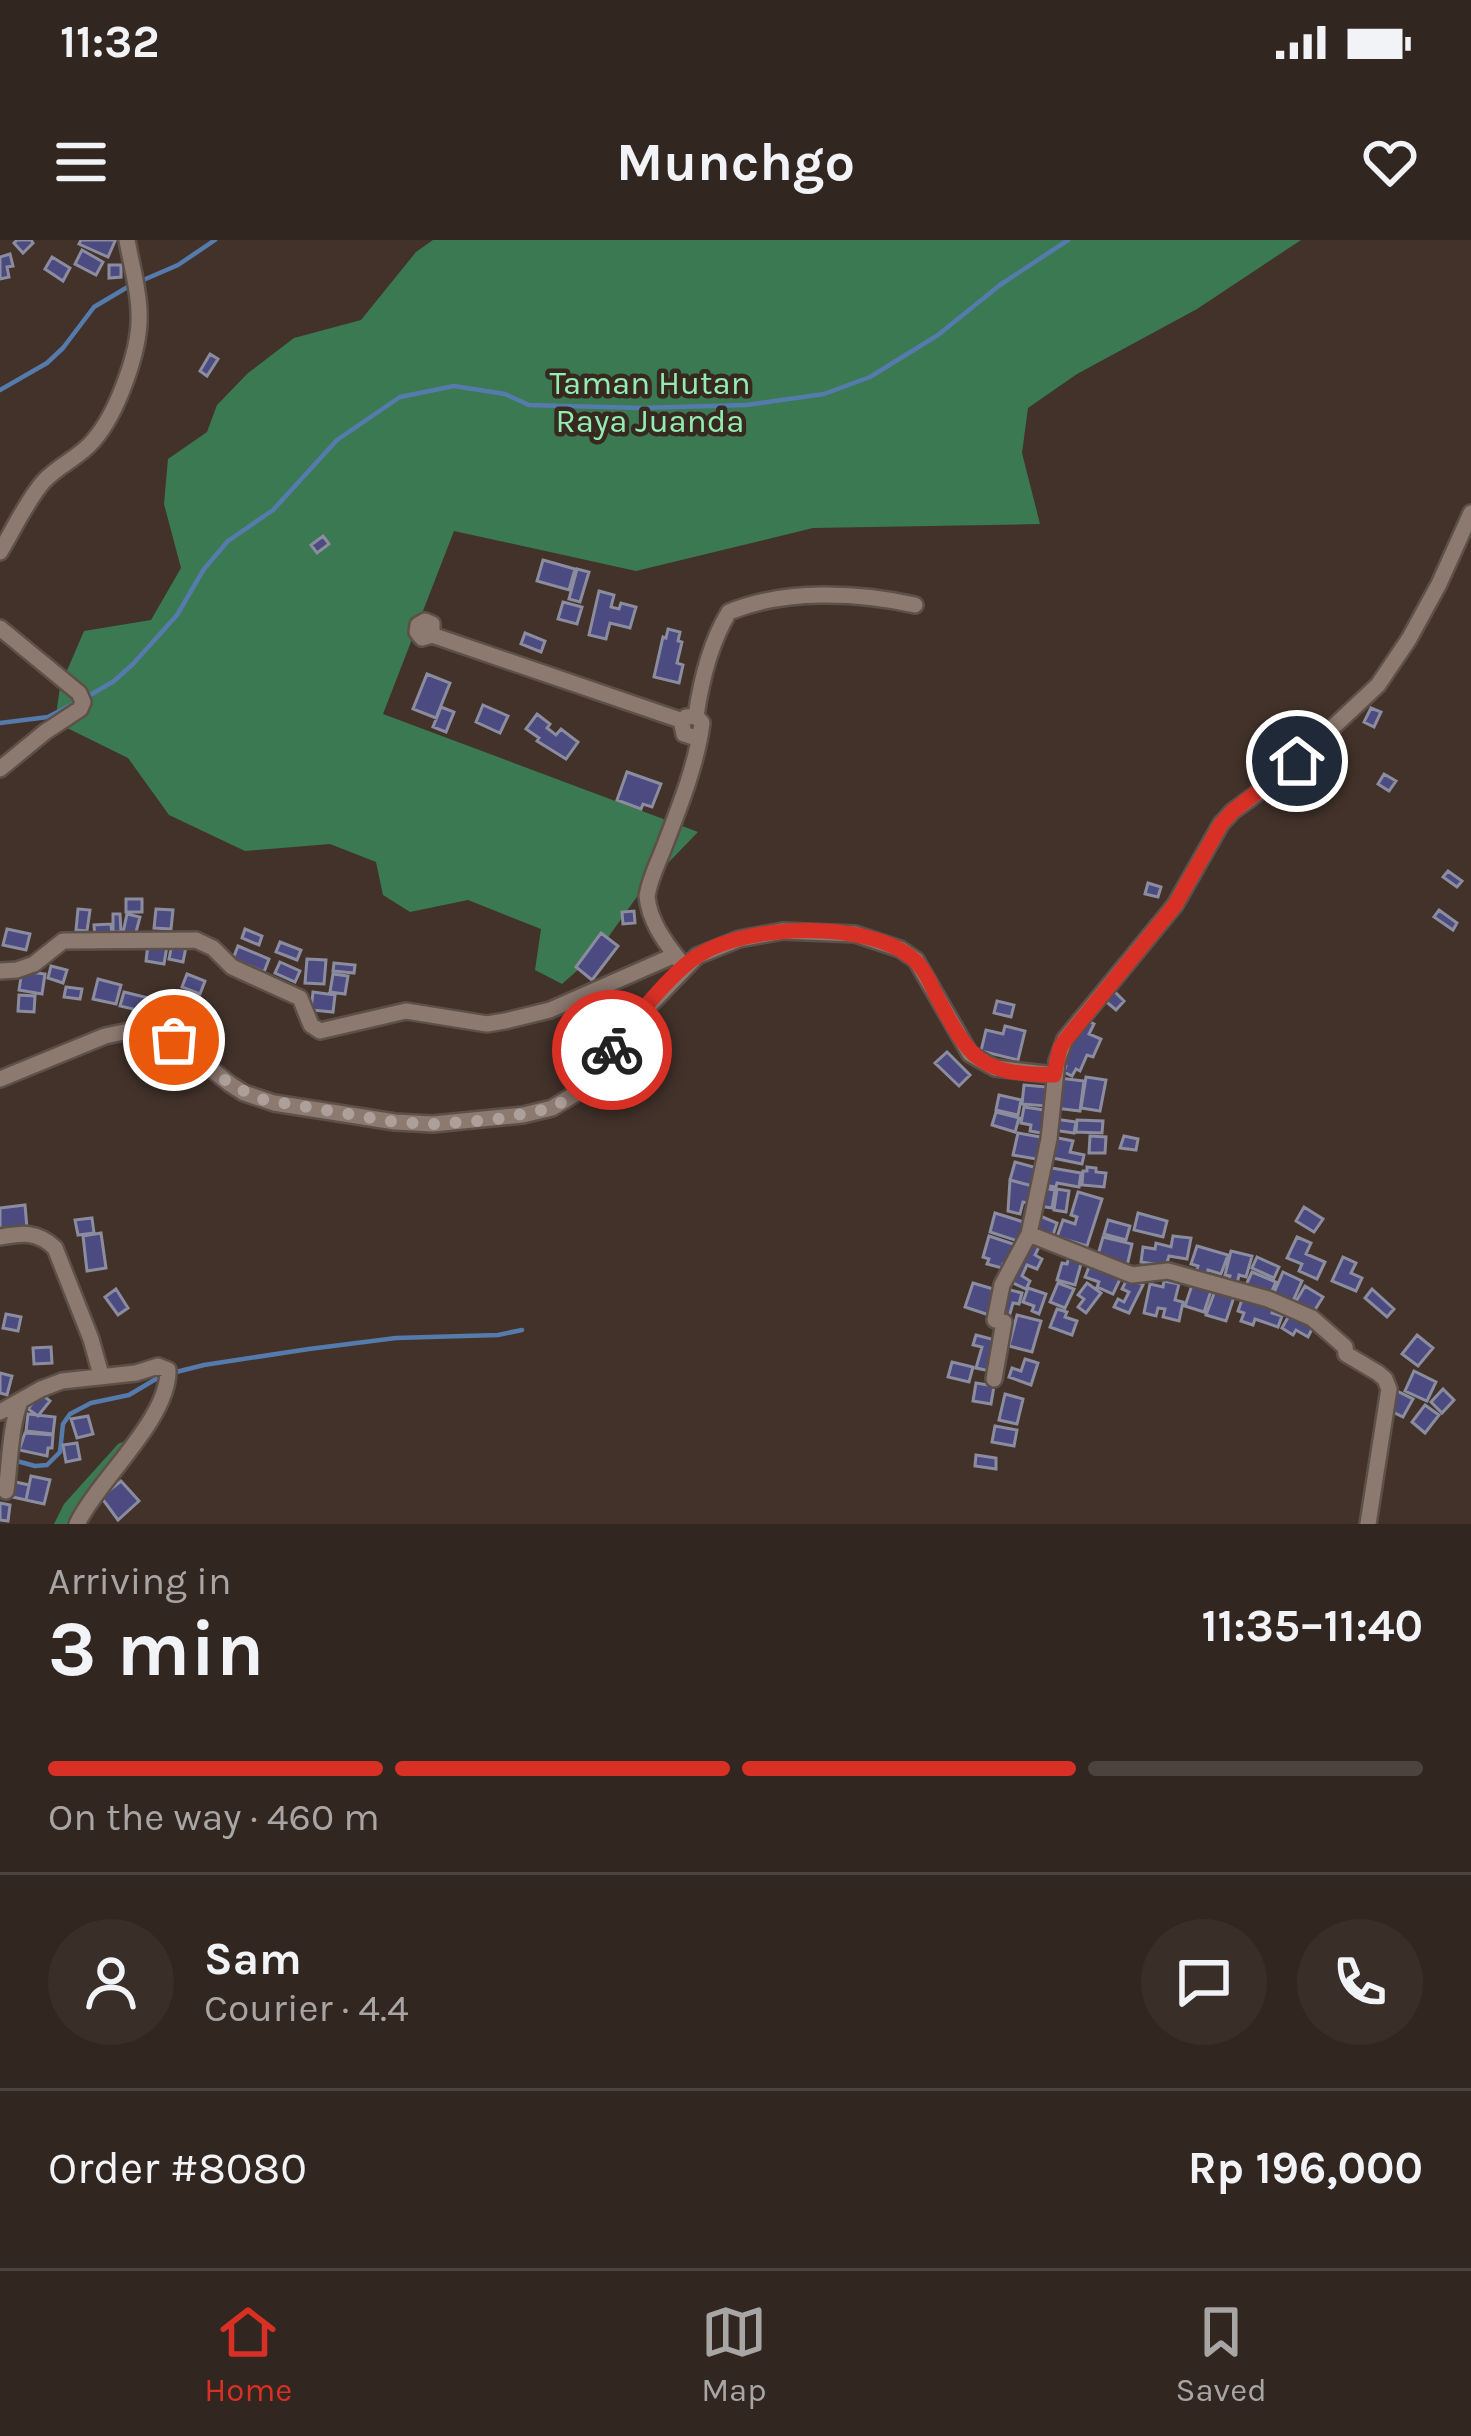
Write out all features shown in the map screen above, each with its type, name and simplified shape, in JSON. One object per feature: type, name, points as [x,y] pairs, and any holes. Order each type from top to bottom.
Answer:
[{"type":"street","points":[[0,553],[41,484],[97,437],[119,392],[139,330],[127,240]]},
{"type":"street","points":[[994,1379],[1004,1322],[995,1320],[1002,1285],[1029,1234],[1049,1139],[1060,1048],[1175,905],[1221,824],[1281,776],[1378,685],[1439,584],[1471,513]]},
{"type":"street","points":[[680,960],[658,931],[647,896],[689,782],[698,735],[682,730],[728,613],[791,598],[862,596],[915,605]]},
{"type":"street","points":[[0,628],[79,693],[83,702],[0,770]]},
{"type":"street","points":[[432,635],[689,718]]},
{"type":"street","points":[[0,971],[36,963],[63,941],[196,940],[213,948],[232,967],[300,998],[311,1025],[320,1031],[406,1011],[488,1024],[550,1010],[739,939],[783,931],[855,934],[916,960],[970,1054],[995,1068],[1054,1075]]},
{"type":"street","points":[[0,1079],[105,1036],[129,1031],[174,1040],[244,1093],[274,1103],[414,1124],[523,1115],[552,1108],[575,1094],[680,960]]},
{"type":"street","points":[[0,1237],[30,1232],[55,1248],[101,1376]]},
{"type":"street","points":[[1029,1234],[1132,1275],[1168,1271],[1292,1309],[1326,1329],[1346,1354],[1385,1379],[1390,1393],[1368,1524]]},
{"type":"street","points":[[0,1412],[62,1381],[166,1367],[170,1376],[155,1409],[77,1524]]},
{"type":"street","points":[[6,1491],[20,1402]]},
{"type":"green space","name":"Taman Hutan Raya Juanda","points":[[433,240],[1301,240],[1197,309],[1077,374],[1028,408],[1022,453],[1040,524],[813,528],[636,571],[454,531],[383,714],[698,832],[641,891],[597,953],[562,984],[535,970],[541,929],[468,900],[410,912],[383,895],[376,862],[330,844],[245,851],[169,815],[128,758],[55,722],[60,687],[84,631],[151,620],[181,568],[164,504],[168,459],[207,432],[217,405],[248,373],[294,338],[361,320],[416,252]]},
{"type":"green space","points":[[127,1440],[120,1461],[75,1524],[54,1524],[64,1504],[118,1444]]},
{"type":"building","points":[[81,240],[115,241],[108,257],[79,244]]},
{"type":"building","points":[[14,243],[33,243],[23,253]]},
{"type":"building","points":[[82,250],[103,262],[96,275],[75,264]]},
{"type":"building","points":[[10,254],[9,277],[0,279],[0,257]]},
{"type":"building","points":[[52,257],[70,268],[63,281],[45,269]]},
{"type":"building","points":[[109,265],[121,265],[121,277],[109,278]]},
{"type":"building","points":[[210,354],[218,359],[207,376],[200,371]]},
{"type":"building","points":[[323,536],[329,544],[317,553],[311,545]]},
{"type":"building","points":[[543,560],[575,569],[569,590],[537,581]]},
{"type":"building","points":[[577,569],[589,572],[580,602],[569,599]]},
{"type":"building","points":[[599,591],[614,595],[611,607],[619,609],[621,603],[636,607],[630,628],[610,623],[606,639],[589,635]]},
{"type":"building","points":[[563,602],[582,607],[577,624],[558,619]]},
{"type":"building","points":[[668,629],[680,632],[677,663],[683,665],[679,683],[654,677]]},
{"type":"building","points":[[525,633],[545,641],[541,652],[521,644]]},
{"type":"building","points":[[427,674],[450,683],[436,718],[413,709]]},
{"type":"building","points":[[483,705],[508,716],[500,733],[476,722]]},
{"type":"building","points":[[441,707],[454,712],[446,732],[433,727]]},
{"type":"building","points":[[1371,708],[1381,712],[1374,727],[1364,722]]},
{"type":"building","points":[[537,714],[556,735],[561,729],[578,742],[566,759],[526,729]]},
{"type":"building","points":[[627,772],[661,784],[652,807],[643,804],[641,809],[617,800]]},
{"type":"building","points":[[1384,774],[1396,781],[1389,791],[1378,784]]},
{"type":"building","points":[[1448,871],[1462,881],[1457,887],[1443,877]]},
{"type":"building","points":[[1148,883],[1161,887],[1158,897],[1145,894]]},
{"type":"building","points":[[126,899],[142,899],[142,912],[126,912]]},
{"type":"building","points":[[78,909],[90,910],[87,931],[76,930]]},
{"type":"building","points":[[156,909],[173,910],[171,929],[154,928]]},
{"type":"building","points":[[1439,910],[1457,923],[1453,930],[1434,917]]},
{"type":"building","points":[[634,911],[635,923],[623,924],[622,912]]},
{"type":"building","points":[[113,914],[120,914],[121,932],[113,932]]},
{"type":"building","points":[[127,914],[140,917],[135,936],[123,933]]},
{"type":"building","points":[[111,924],[112,937],[95,938],[94,925]]},
{"type":"building","points":[[7,929],[30,934],[26,950],[3,945]]},
{"type":"building","points":[[245,929],[262,936],[259,945],[242,938]]},
{"type":"building","points":[[601,933],[618,946],[592,980],[576,967]]},
{"type":"building","points":[[280,942],[301,950],[297,960],[276,952]]},
{"type":"building","points":[[148,944],[167,946],[164,964],[146,961]]},
{"type":"building","points":[[172,944],[186,947],[183,962],[169,959]]},
{"type":"building","points":[[238,946],[269,959],[264,972],[233,959]]},
{"type":"building","points":[[307,959],[326,960],[324,984],[305,983]]},
{"type":"building","points":[[280,962],[300,971],[295,982],[275,973]]},
{"type":"building","points":[[334,963],[355,965],[354,973],[333,971]]},
{"type":"building","points":[[51,966],[67,970],[63,983],[48,978]]},
{"type":"building","points":[[22,971],[45,974],[42,994],[19,990]]},
{"type":"building","points":[[187,974],[205,981],[200,994],[182,987]]},
{"type":"building","points":[[333,974],[348,976],[345,994],[330,992]]},
{"type":"building","points":[[98,979],[121,985],[116,1004],[93,999]]},
{"type":"building","points":[[66,987],[82,989],[80,999],[64,997]]},
{"type":"building","points":[[1112,989],[1124,1001],[1116,1010],[1103,999]]},
{"type":"building","points":[[124,992],[157,1000],[154,1014],[120,1006]]},
{"type":"building","points":[[313,992],[335,995],[333,1012],[311,1010]]},
{"type":"building","points":[[19,995],[35,996],[34,1012],[18,1011]]},
{"type":"building","points":[[997,1001],[1014,1005],[1011,1017],[994,1013]]},
{"type":"building","points":[[164,1007],[186,1013],[182,1027],[160,1021]]},
{"type":"building","points":[[1082,1018],[1094,1024],[1089,1034],[1101,1039],[1093,1057],[1087,1055],[1080,1071],[1076,1069],[1072,1076],[1064,1072],[1063,1064]]},
{"type":"building","points":[[1005,1026],[1025,1031],[1018,1060],[981,1051],[986,1030],[1003,1034]]},
{"type":"building","points":[[947,1052],[970,1075],[959,1086],[935,1063]]},
{"type":"building","points":[[1086,1077],[1106,1080],[1100,1111],[1081,1108]]},
{"type":"building","points":[[1059,1078],[1084,1081],[1080,1111],[1055,1108]]},
{"type":"building","points":[[1024,1085],[1047,1087],[1046,1106],[1022,1104]]},
{"type":"building","points":[[999,1095],[1021,1100],[1018,1115],[996,1110]]},
{"type":"building","points":[[1024,1107],[1051,1111],[1047,1134],[1030,1131],[1031,1125],[1021,1123]]},
{"type":"building","points":[[996,1112],[1019,1118],[1015,1132],[992,1125]]},
{"type":"building","points":[[1055,1119],[1076,1122],[1074,1133],[1053,1130]]},
{"type":"building","points":[[1077,1120],[1103,1121],[1102,1133],[1076,1132]]},
{"type":"building","points":[[1018,1133],[1046,1138],[1042,1160],[1013,1155]]},
{"type":"building","points":[[1090,1136],[1106,1137],[1105,1153],[1089,1153]]},
{"type":"building","points":[[1124,1136],[1138,1139],[1136,1150],[1120,1148]]},
{"type":"building","points":[[1053,1137],[1073,1141],[1070,1152],[1084,1155],[1082,1164],[1048,1157]]},
{"type":"building","points":[[1015,1162],[1041,1169],[1036,1187],[1010,1180]]},
{"type":"building","points":[[1046,1167],[1081,1173],[1079,1187],[1043,1185]]},
{"type":"building","points":[[1087,1167],[1106,1173],[1104,1187],[1082,1185]]},
{"type":"building","points":[[1010,1180],[1036,1187],[1032,1204],[1023,1202],[1020,1214],[1008,1211]]},
{"type":"building","points":[[1042,1188],[1055,1190],[1052,1208],[1039,1206]]},
{"type":"building","points":[[1057,1189],[1069,1191],[1066,1212],[1054,1210]]},
{"type":"building","points":[[1078,1192],[1102,1199],[1087,1246],[1057,1237],[1063,1220],[1075,1224],[1077,1217],[1071,1215]]},
{"type":"building","points":[[25,1205],[27,1228],[0,1230],[0,1208]]},
{"type":"building","points":[[1304,1207],[1323,1219],[1314,1232],[1296,1221]]},
{"type":"building","points":[[995,1213],[1027,1223],[1021,1242],[990,1232]]},
{"type":"building","points":[[1138,1213],[1167,1221],[1163,1237],[1134,1230]]},
{"type":"building","points":[[1040,1216],[1057,1223],[1053,1235],[1036,1229]]},
{"type":"building","points":[[92,1218],[94,1233],[78,1235],[75,1220]]},
{"type":"building","points":[[1108,1220],[1130,1226],[1126,1240],[1104,1234]]},
{"type":"building","points":[[101,1233],[106,1268],[87,1271],[83,1236]]},
{"type":"building","points":[[989,1236],[1016,1245],[1009,1265],[987,1264],[989,1259],[983,1257]]},
{"type":"building","points":[[1173,1236],[1191,1238],[1187,1259],[1169,1256],[1166,1266],[1141,1262],[1143,1247],[1155,1249],[1156,1243],[1171,1247]]},
{"type":"building","points":[[1103,1237],[1132,1244],[1127,1266],[1097,1258]]},
{"type":"building","points":[[1297,1237],[1311,1243],[1306,1254],[1325,1262],[1317,1279],[1299,1271],[1302,1264],[1287,1258]]},
{"type":"building","points":[[1028,1242],[1039,1247],[1035,1255],[1042,1259],[1037,1269],[1027,1265],[1022,1276],[1030,1281],[1026,1289],[1009,1281]]},
{"type":"building","points":[[1197,1246],[1228,1255],[1221,1274],[1196,1272],[1198,1266],[1191,1264]]},
{"type":"building","points":[[1231,1251],[1252,1256],[1246,1277],[1239,1275],[1237,1284],[1228,1282],[1230,1276],[1225,1275]]},
{"type":"building","points":[[1070,1253],[1083,1257],[1075,1285],[1057,1280]]},
{"type":"building","points":[[1257,1257],[1279,1267],[1274,1278],[1252,1268]]},
{"type":"building","points":[[1343,1257],[1356,1263],[1351,1273],[1362,1278],[1356,1291],[1332,1281]]},
{"type":"building","points":[[1091,1262],[1122,1275],[1113,1294],[1085,1277]]},
{"type":"building","points":[[1252,1272],[1276,1282],[1270,1295],[1246,1285]]},
{"type":"building","points":[[1283,1272],[1302,1281],[1292,1303],[1277,1300],[1280,1296],[1274,1293]]},
{"type":"building","points":[[1128,1277],[1143,1285],[1129,1313],[1114,1307],[1129,1292],[1122,1289]]},
{"type":"building","points":[[1164,1281],[1179,1284],[1175,1300],[1183,1302],[1179,1321],[1163,1317],[1165,1309],[1158,1308],[1156,1316],[1144,1313],[1150,1284],[1163,1287]]},
{"type":"building","points":[[973,1283],[1000,1291],[992,1316],[965,1307]]},
{"type":"building","points":[[1058,1283],[1074,1289],[1065,1308],[1050,1302]]},
{"type":"building","points":[[1087,1283],[1101,1293],[1086,1313],[1078,1307],[1084,1299],[1078,1295]]},
{"type":"building","points":[[1192,1285],[1211,1291],[1204,1312],[1185,1306]]},
{"type":"building","points":[[1305,1286],[1323,1297],[1313,1313],[1295,1303]]},
{"type":"building","points":[[1003,1288],[1022,1293],[1009,1317],[1000,1314]]},
{"type":"building","points":[[1028,1288],[1046,1294],[1039,1314],[1023,1302]]},
{"type":"building","points":[[116,1289],[128,1308],[118,1315],[105,1297]]},
{"type":"building","points":[[1372,1289],[1394,1309],[1387,1317],[1365,1298]]},
{"type":"building","points":[[1215,1291],[1234,1297],[1226,1321],[1206,1315]]},
{"type":"building","points":[[1244,1294],[1275,1304],[1272,1313],[1282,1316],[1278,1327],[1255,1319],[1253,1325],[1241,1321],[1244,1313],[1238,1311]]},
{"type":"building","points":[[1057,1309],[1077,1321],[1072,1335],[1050,1327]]},
{"type":"building","points":[[1291,1312],[1314,1325],[1308,1337],[1282,1328]]},
{"type":"building","points":[[6,1314],[21,1317],[18,1331],[3,1328]]},
{"type":"building","points":[[1017,1315],[1041,1321],[1032,1352],[1009,1346]]},
{"type":"building","points":[[976,1335],[999,1341],[990,1371],[976,1368],[982,1347],[973,1345]]},
{"type":"building","points":[[1417,1335],[1433,1348],[1418,1366],[1402,1354]]},
{"type":"building","points":[[51,1347],[52,1363],[34,1364],[33,1348]]},
{"type":"building","points":[[1025,1359],[1038,1363],[1031,1385],[1009,1377],[1012,1368],[1021,1371]]},
{"type":"building","points":[[952,1362],[973,1367],[969,1382],[948,1377]]},
{"type":"building","points":[[1414,1371],[1436,1382],[1427,1401],[1405,1391]]},
{"type":"building","points":[[0,1373],[12,1376],[7,1395],[0,1393]]},
{"type":"building","points":[[976,1383],[994,1386],[991,1404],[973,1401]]},
{"type":"building","points":[[1443,1389],[1454,1400],[1442,1413],[1431,1402]]},
{"type":"building","points":[[1397,1391],[1413,1399],[1403,1417],[1387,1409]]},
{"type":"building","points":[[40,1393],[50,1401],[38,1416],[28,1409]]},
{"type":"building","points":[[1005,1394],[1023,1399],[1017,1424],[999,1420]]},
{"type":"building","points":[[1425,1405],[1439,1415],[1425,1433],[1412,1422]]},
{"type":"building","points":[[28,1414],[55,1417],[53,1434],[26,1431]]},
{"type":"building","points":[[88,1416],[93,1434],[77,1438],[71,1419]]},
{"type":"building","points":[[995,1426],[1017,1430],[1014,1446],[992,1442]]},
{"type":"building","points":[[25,1433],[53,1435],[47,1456],[19,1450]]},
{"type":"building","points":[[77,1443],[80,1459],[66,1462],[63,1445]]},
{"type":"building","points":[[976,1455],[996,1458],[996,1469],[975,1466]]},
{"type":"building","points":[[31,1476],[50,1480],[44,1504],[26,1500]]},
{"type":"building","points":[[11,1481],[29,1485],[26,1500],[8,1496]]},
{"type":"building","points":[[121,1481],[139,1501],[118,1520],[101,1497]]},
{"type":"building","points":[[0,1503],[10,1505],[8,1521],[0,1520]]},
{"type":"waterway","points":[[141,281],[178,265],[215,240]]},
{"type":"waterway","points":[[87,697],[133,664],[177,615],[204,569],[228,541],[273,510],[337,440],[400,397],[454,386],[505,394],[529,405],[641,408],[746,405],[824,394],[870,377],[938,335],[1000,285],[1068,240]]},
{"type":"waterway","points":[[0,390],[47,363],[94,307],[131,285]]},
{"type":"waterway","points":[[0,723],[48,717],[77,702]]},
{"type":"waterway","points":[[172,1373],[396,1338],[522,1330]]},
{"type":"waterway","points":[[13,1460],[47,1465],[60,1452],[63,1424],[70,1414],[91,1403],[129,1395],[161,1376]]},
{"type":"way so far","points":[[174,1040],[230,1084],[260,1099],[433,1124],[493,1120],[552,1108],[575,1094],[612,1050]]},
{"type":"route","points":[[612,1050],[684,966],[706,951],[783,931],[855,934],[916,960],[970,1054],[995,1068],[1054,1075],[1060,1048],[1175,905],[1221,824],[1297,761]]}]
